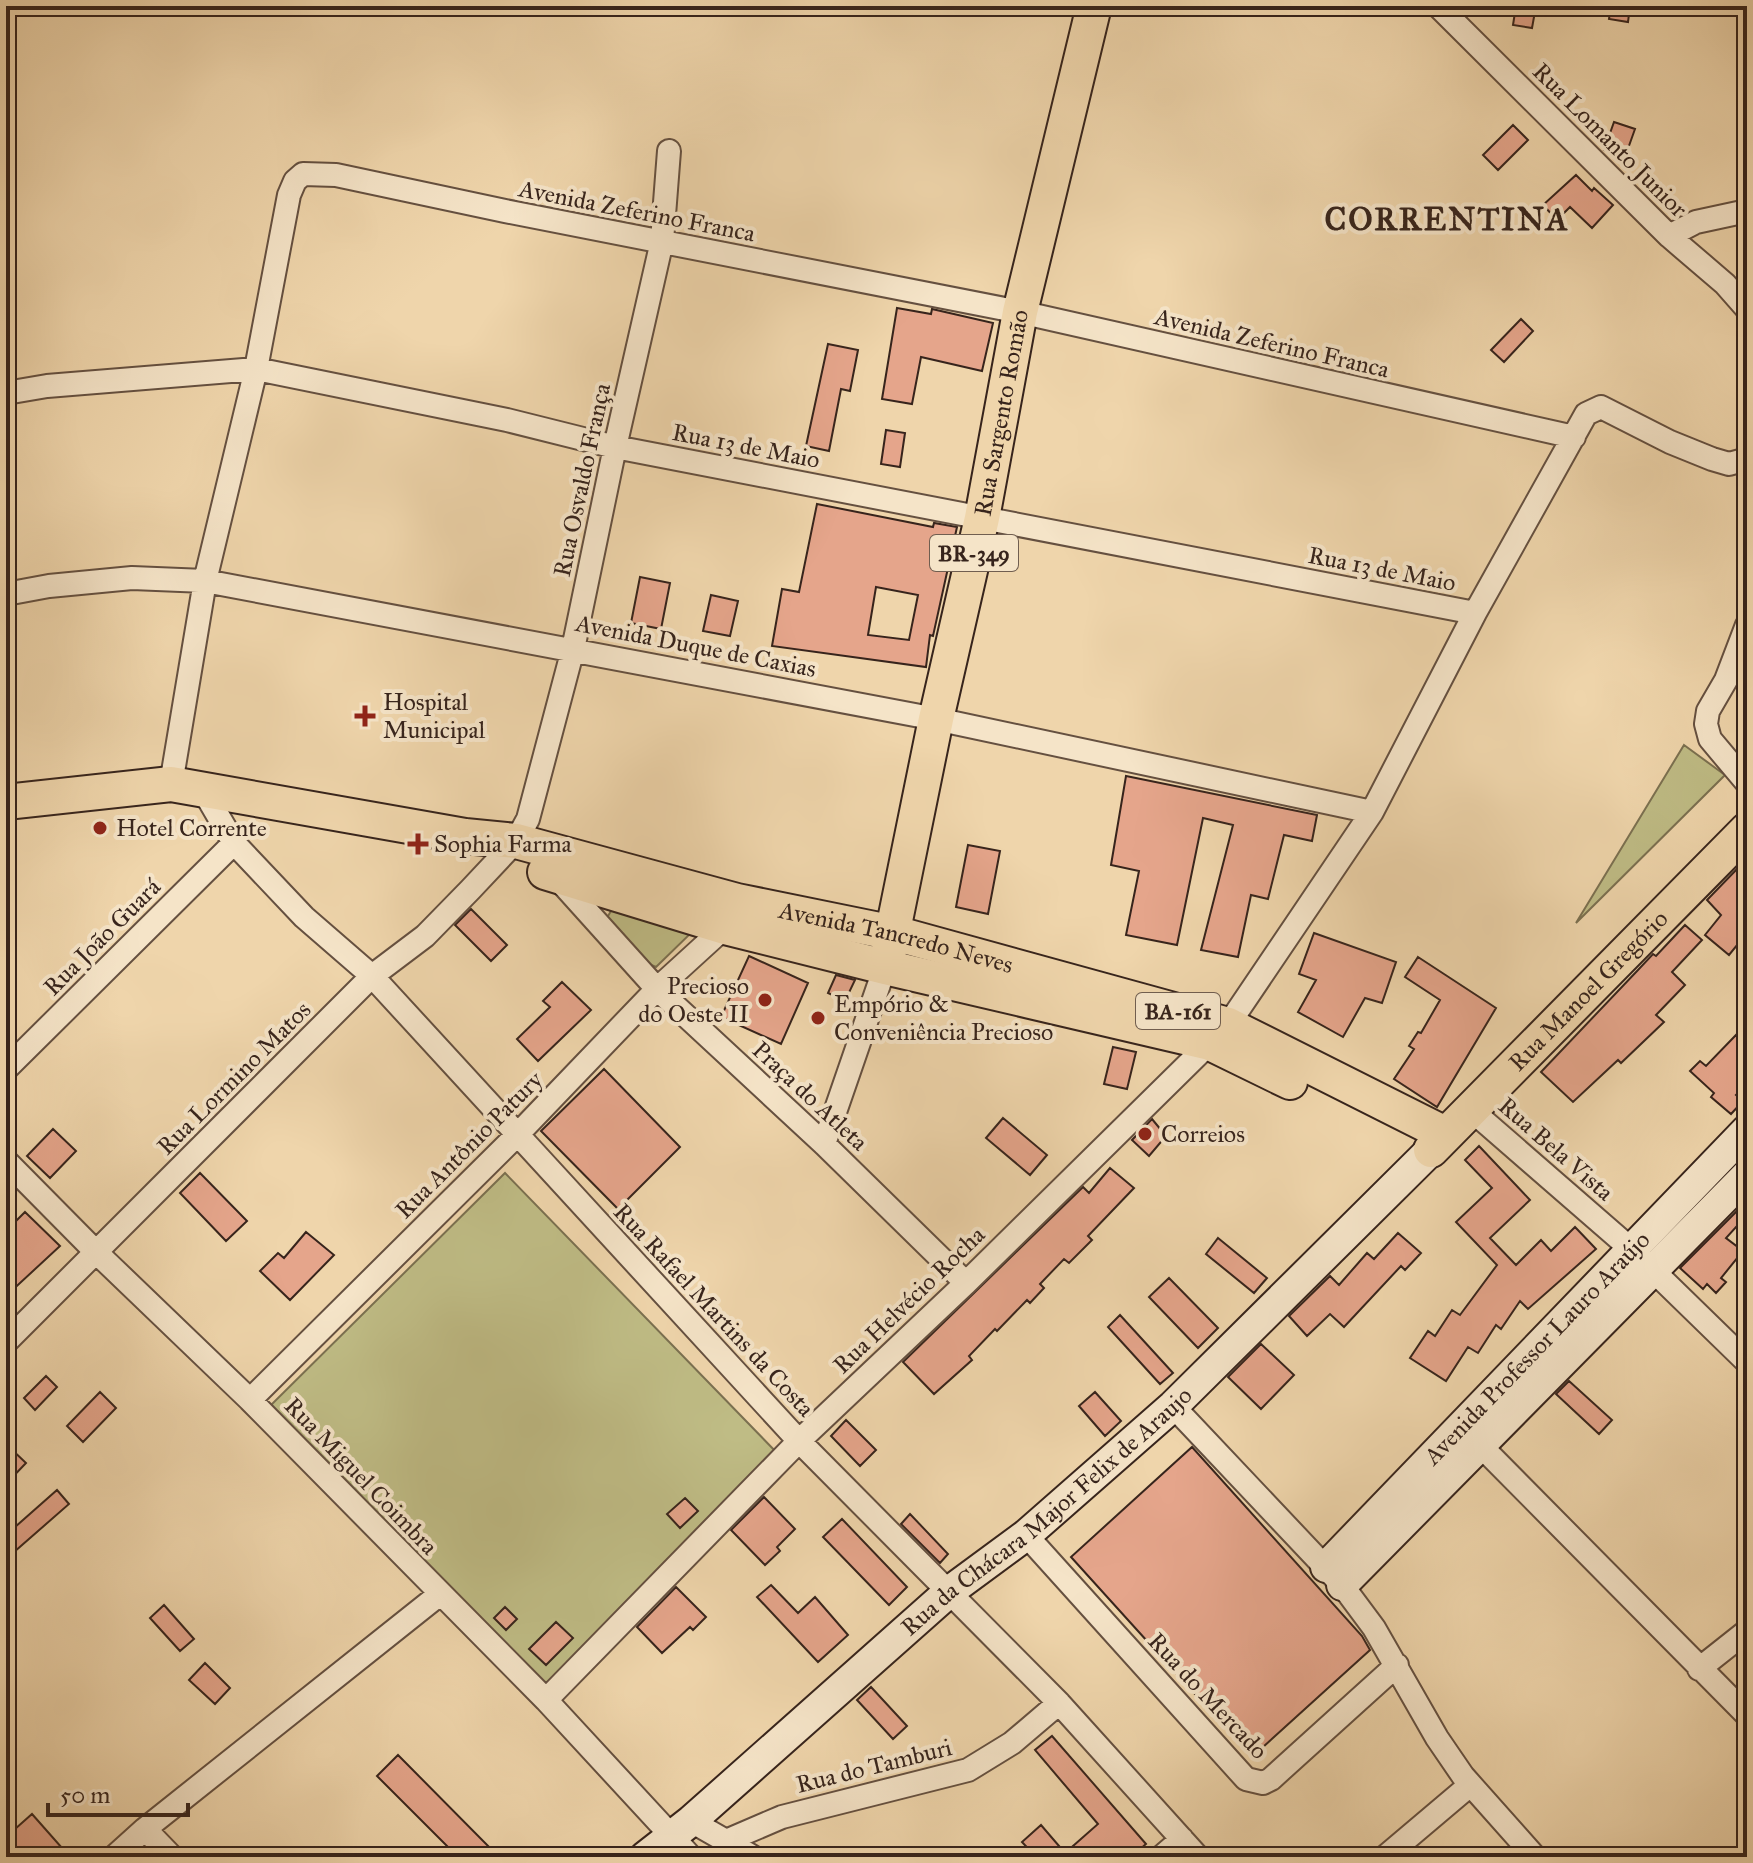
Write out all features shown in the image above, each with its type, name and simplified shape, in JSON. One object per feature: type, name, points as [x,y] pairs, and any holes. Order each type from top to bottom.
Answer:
[{"type":"main road","name":"Rua Sargento Romão","points":[[885,967],[936,719],[982,518],[1020,312],[1094,6]]},
{"type":"main road","name":"Avenida Tancredo Neves","points":[[6,802],[187,787],[465,836],[731,914],[885,967],[1219,1034]]},
{"type":"main road","name":"Rua Manoel Gregório","points":[[1438,1142],[1747,830]]},
{"type":"main road","name":"Avenida Tancredo Neves","points":[[509,849],[555,875],[731,914],[894,933],[1219,1034],[1438,1142]]},
{"type":"street","name":"Rua Lomanto Junior","points":[[1438,6],[1669,236],[1725,284],[1747,309]]},
{"type":"street","name":"Rua Osvaldo França","points":[[509,849],[532,805],[573,649],[662,241],[669,151]]},
{"type":"street","name":"Avenida Zeferino Franca","points":[[187,787],[205,581],[256,369],[289,195],[295,181],[303,174],[336,175],[1020,312],[1574,437]]},
{"type":"street","points":[[1669,236],[1696,222],[1747,211]]},
{"type":"street","name":"Rua 13 de Maio","points":[[6,393],[47,386],[256,369],[507,420],[615,447],[1475,613]]},
{"type":"street","name":"Rua Helvécio Rocha","points":[[546,1700],[799,1441],[966,1283],[1219,1034],[1372,812],[1475,613],[1586,414],[1601,407],[1670,442],[1712,459],[1729,464],[1747,459]]},
{"type":"street","name":"Avenida Duque de Caxias","points":[[6,594],[49,586],[132,578],[205,581],[936,719],[1372,812]]},
{"type":"street","points":[[1747,625],[1726,680],[1708,711],[1706,724],[1710,739],[1747,783]]},
{"type":"street","name":"Rua Rafael Martins da Costa","points":[[187,787],[234,843],[304,917],[372,976],[799,1441],[1059,1703],[1198,1857]]},
{"type":"street","name":"Rua João Guará","points":[[6,1069],[234,843]]},
{"type":"street","name":"Rua Lormino Matos","points":[[6,1342],[372,976],[425,936],[509,849]]},
{"type":"street","name":"Praça do Atleta","points":[[555,875],[657,989],[824,1144],[966,1283]]},
{"type":"street","name":"Rua Antônio Patury","points":[[250,1400],[517,1135],[731,914]]},
{"type":"street","points":[[824,1144],[885,967]]},
{"type":"street","name":"Rua Bela Vista","points":[[1470,1109],[1642,1259],[1747,1362]]},
{"type":"street","name":"Avenida Professor Lauro Araújo","points":[[1334,1576],[1642,1259],[1747,1130]]},
{"type":"street","name":"Rua da Chácara Major Felix de Araujo","points":[[645,1857],[684,1838],[950,1591],[1026,1535],[1173,1406],[1438,1142]]},
{"type":"street","name":"Rua Miguel Coimbra","points":[[6,1161],[250,1400],[684,1838]]},
{"type":"street","name":"Avenida Professor Lauro Araújo","points":[[1642,1259],[1747,1175]]},
{"type":"street","points":[[1173,1406],[1334,1576],[1374,1628],[1437,1738],[1470,1785],[1535,1857]]},
{"type":"street","points":[[1471,1436],[1747,1715]]},
{"type":"street","name":"Rua do Mercado","points":[[1026,1535],[1246,1779],[1255,1783],[1271,1779],[1397,1665]]},
{"type":"street","points":[[114,1857],[440,1594]]},
{"type":"street","points":[[1699,1669],[1747,1631]]},
{"type":"street","name":"Rua do Tamburi","points":[[726,1841],[782,1817],[968,1770],[1012,1743],[1059,1703]]},
{"type":"street","points":[[1385,1857],[1470,1785]]},
{"type":"street","points":[[145,1829],[172,1857]]},
{"type":"street","points":[[684,1838],[726,1841],[753,1857]]},
{"type":"street","points":[[1161,1857],[1182,1839]]},
{"type":"shaded area","points":[[1684,745],[1725,775],[1576,923]]},
{"type":"shaded area","points":[[615,904],[691,933],[656,967],[604,923]]},
{"type":"shaded area","points":[[505,1173],[780,1456],[545,1693],[268,1408]]},
{"type":"building","points":[[1516,6],[1536,6],[1532,28],[1513,25]]},
{"type":"building","points":[[1611,6],[1630,6],[1628,22],[1609,19]]},
{"type":"building","points":[[1614,122],[1635,129],[1625,157],[1604,150]]},
{"type":"building","points":[[1513,125],[1528,140],[1498,170],[1483,155]]},
{"type":"building","points":[[1576,175],[1613,205],[1592,228],[1570,207],[1557,220],[1543,205]]},
{"type":"building","points":[[897,308],[931,314],[932,309],[993,323],[982,371],[921,357],[912,404],[882,399]]},
{"type":"building","points":[[1521,319],[1533,331],[1504,362],[1491,350]]},
{"type":"building","points":[[828,344],[858,350],[850,391],[841,389],[829,451],[806,446]]},
{"type":"building","points":[[886,430],[905,433],[900,467],[881,464]]},
{"type":"building","points":[[817,504],[933,527],[934,523],[957,527],[933,636],[930,635],[926,667],[772,646],[782,589],[799,592]],"holes":[[[876,587],[918,595],[909,640],[868,635]]]},
{"type":"building","points":[[640,577],[670,583],[661,629],[631,623]]},
{"type":"building","points":[[711,595],[738,601],[730,636],[703,631]]},
{"type":"building","points":[[1126,776],[1317,815],[1312,841],[1284,835],[1268,899],[1251,895],[1238,957],[1201,950],[1233,825],[1203,818],[1177,945],[1126,935],[1139,871],[1111,865]]},
{"type":"building","points":[[968,845],[1000,851],[988,914],[956,907]]},
{"type":"building","points":[[1738,868],[1747,876],[1747,933],[1729,955],[1705,935],[1721,915],[1707,900]]},
{"type":"building","points":[[471,909],[507,945],[491,961],[455,925]]},
{"type":"building","points":[[1685,925],[1702,940],[1672,972],[1685,985],[1656,1015],[1664,1022],[1621,1063],[1618,1060],[1573,1102],[1541,1072],[1653,954],[1656,956]]},
{"type":"building","points":[[1314,933],[1396,962],[1382,1003],[1365,998],[1343,1037],[1298,1012],[1316,980],[1299,974]]},
{"type":"building","name":"Precioso do Oeste II","points":[[749,956],[808,983],[781,1044],[721,1017]]},
{"type":"building","points":[[1418,957],[1496,1008],[1437,1107],[1394,1079],[1414,1049],[1409,1046],[1418,1032],[1421,1033],[1440,1000],[1405,977]]},
{"type":"building","points":[[836,975],[855,980],[845,1001],[828,993]]},
{"type":"building","points":[[562,982],[591,1010],[538,1061],[517,1039],[550,1007],[543,1001]]},
{"type":"building","points":[[1736,1035],[1747,1045],[1747,1084],[1736,1095],[1743,1101],[1731,1114],[1711,1097],[1714,1093],[1690,1071],[1700,1061],[1706,1066]]},
{"type":"building","points":[[1113,1047],[1136,1052],[1127,1089],[1104,1084]]},
{"type":"building","points":[[604,1069],[680,1147],[618,1209],[541,1131]]},
{"type":"building","points":[[1003,1118],[1047,1155],[1030,1175],[986,1138]]},
{"type":"building","name":"Correios","points":[[1152,1119],[1166,1136],[1149,1156],[1132,1140]]},
{"type":"building","points":[[53,1129],[76,1151],[50,1178],[27,1156]]},
{"type":"building","points":[[1479,1146],[1530,1200],[1490,1238],[1516,1265],[1541,1240],[1551,1251],[1575,1227],[1596,1249],[1528,1309],[1520,1301],[1501,1329],[1496,1325],[1478,1353],[1468,1347],[1446,1381],[1410,1358],[1428,1331],[1435,1336],[1452,1310],[1460,1315],[1497,1265],[1456,1222],[1492,1188],[1465,1160]]},
{"type":"building","points":[[1110,1168],[1134,1188],[1088,1236],[1092,1240],[1069,1263],[1064,1259],[1040,1284],[1044,1288],[1030,1303],[1027,1300],[997,1331],[995,1329],[969,1356],[972,1360],[934,1394],[903,1362],[1083,1187],[1089,1193]]},
{"type":"building","points":[[200,1173],[247,1221],[226,1241],[180,1193]]},
{"type":"building","points":[[1740,1208],[1747,1215],[1726,1238],[1743,1251],[1721,1278],[1726,1282],[1716,1293],[1707,1284],[1703,1289],[1680,1268]]},
{"type":"building","points":[[25,1212],[60,1246],[6,1296],[6,1231]]},
{"type":"building","points":[[306,1232],[334,1255],[290,1300],[260,1271],[278,1253],[284,1258]]},
{"type":"building","points":[[1398,1233],[1421,1253],[1405,1270],[1401,1266],[1344,1327],[1330,1314],[1307,1336],[1289,1316],[1330,1276],[1339,1285],[1367,1253],[1374,1259]]},
{"type":"building","points":[[1218,1238],[1267,1278],[1254,1293],[1206,1254]]},
{"type":"building","points":[[1169,1278],[1218,1328],[1198,1348],[1149,1297]]},
{"type":"building","points":[[1120,1315],[1173,1373],[1160,1384],[1108,1327]]},
{"type":"building","points":[[1261,1344],[1294,1375],[1261,1409],[1228,1377]]},
{"type":"building","points":[[46,1376],[57,1387],[35,1410],[24,1398]]},
{"type":"building","points":[[1569,1381],[1612,1420],[1599,1434],[1556,1394]]},
{"type":"building","points":[[100,1392],[116,1408],[83,1442],[67,1426]]},
{"type":"building","points":[[1095,1392],[1121,1421],[1105,1436],[1079,1406]]},
{"type":"building","points":[[846,1420],[876,1450],[860,1466],[831,1436]]},
{"type":"building","points":[[6,1444],[26,1463],[6,1484]]},
{"type":"building","points":[[1192,1447],[1362,1636],[1370,1650],[1252,1757],[1071,1557]]},
{"type":"building","points":[[57,1490],[69,1504],[6,1559],[6,1535]]},
{"type":"building","points":[[764,1497],[795,1529],[777,1547],[780,1551],[765,1565],[731,1530]]},
{"type":"building","points":[[685,1498],[698,1511],[680,1528],[667,1514]]},
{"type":"building","points":[[910,1514],[948,1554],[940,1563],[901,1524]]},
{"type":"building","points":[[842,1519],[907,1587],[889,1605],[823,1537]]},
{"type":"building","points":[[771,1585],[798,1613],[815,1597],[848,1635],[818,1662],[757,1597]]},
{"type":"building","points":[[676,1587],[706,1617],[662,1653],[637,1627]]},
{"type":"building","points":[[164,1605],[194,1639],[180,1651],[150,1618]]},
{"type":"building","points":[[505,1607],[517,1619],[506,1630],[494,1618]]},
{"type":"building","points":[[556,1622],[573,1638],[546,1665],[529,1649]]},
{"type":"building","points":[[205,1663],[230,1688],[215,1704],[189,1680]]},
{"type":"building","points":[[871,1687],[907,1726],[893,1739],[857,1700]]},
{"type":"building","points":[[1052,1736],[1146,1844],[1131,1857],[1036,1857],[1022,1842],[1041,1825],[1065,1853],[1098,1824],[1035,1750]]},
{"type":"building","points":[[398,1755],[499,1857],[458,1857],[377,1776]]},
{"type":"building","points":[[32,1814],[70,1857],[24,1857],[6,1837]]},
{"type":"place","name":"Hospital Municipal","points":[[365,716]]},
{"type":"place","name":"Hotel Corrente","points":[[100,828]]},
{"type":"place","name":"Sophia Farma","points":[[418,844]]},
{"type":"place","name":"Precioso do Oeste II","points":[[765,1000]]},
{"type":"place","name":"Empório & Conveniência Precioso","points":[[818,1018]]},
{"type":"place","name":"Correios","points":[[1145,1134]]},
{"type":"district","name":"CORRENTINA","points":[[1447,219]]}]
